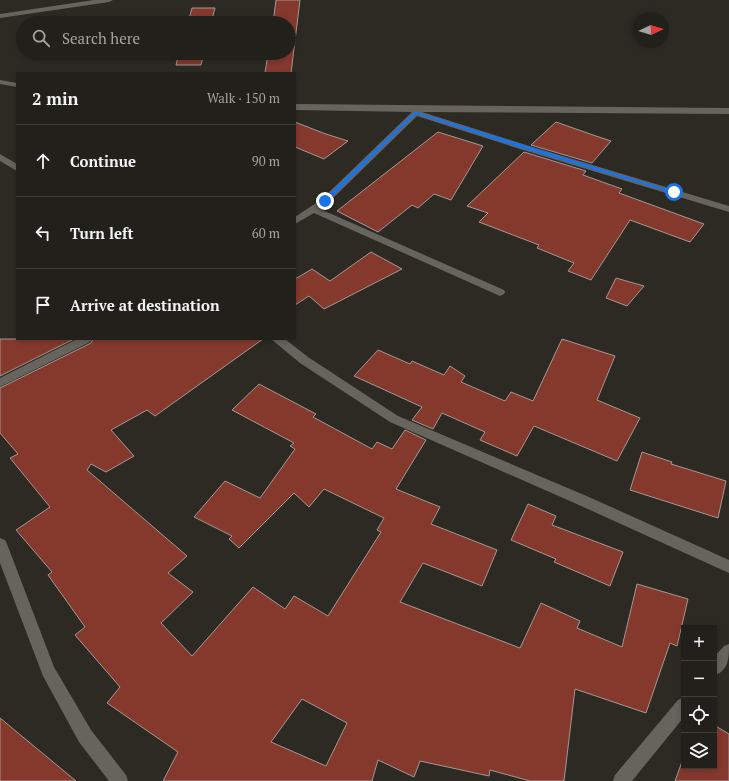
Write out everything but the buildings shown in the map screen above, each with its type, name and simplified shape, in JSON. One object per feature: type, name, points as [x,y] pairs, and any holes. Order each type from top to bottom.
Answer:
[{"type":"street","points":[[0,16],[109,0]]},
{"type":"street","points":[[0,82],[16,85]]},
{"type":"street","points":[[296,107],[729,111]]},
{"type":"street","points":[[405,109],[523,147],[729,209]]},
{"type":"street","points":[[296,221],[325,201],[415,113]]},
{"type":"street","points":[[0,157],[16,167]]},
{"type":"street","points":[[313,209],[500,292]]},
{"type":"street","points":[[0,383],[84,340]]},
{"type":"street","points":[[278,340],[304,360],[394,419],[584,501],[729,567]]},
{"type":"street","points":[[0,544],[48,671],[85,736],[120,781]]},
{"type":"street","points":[[717,665],[729,651]]},
{"type":"street","points":[[621,781],[681,709]]},
{"type":"route","points":[[325,201],[415,113],[674,192]]}]
